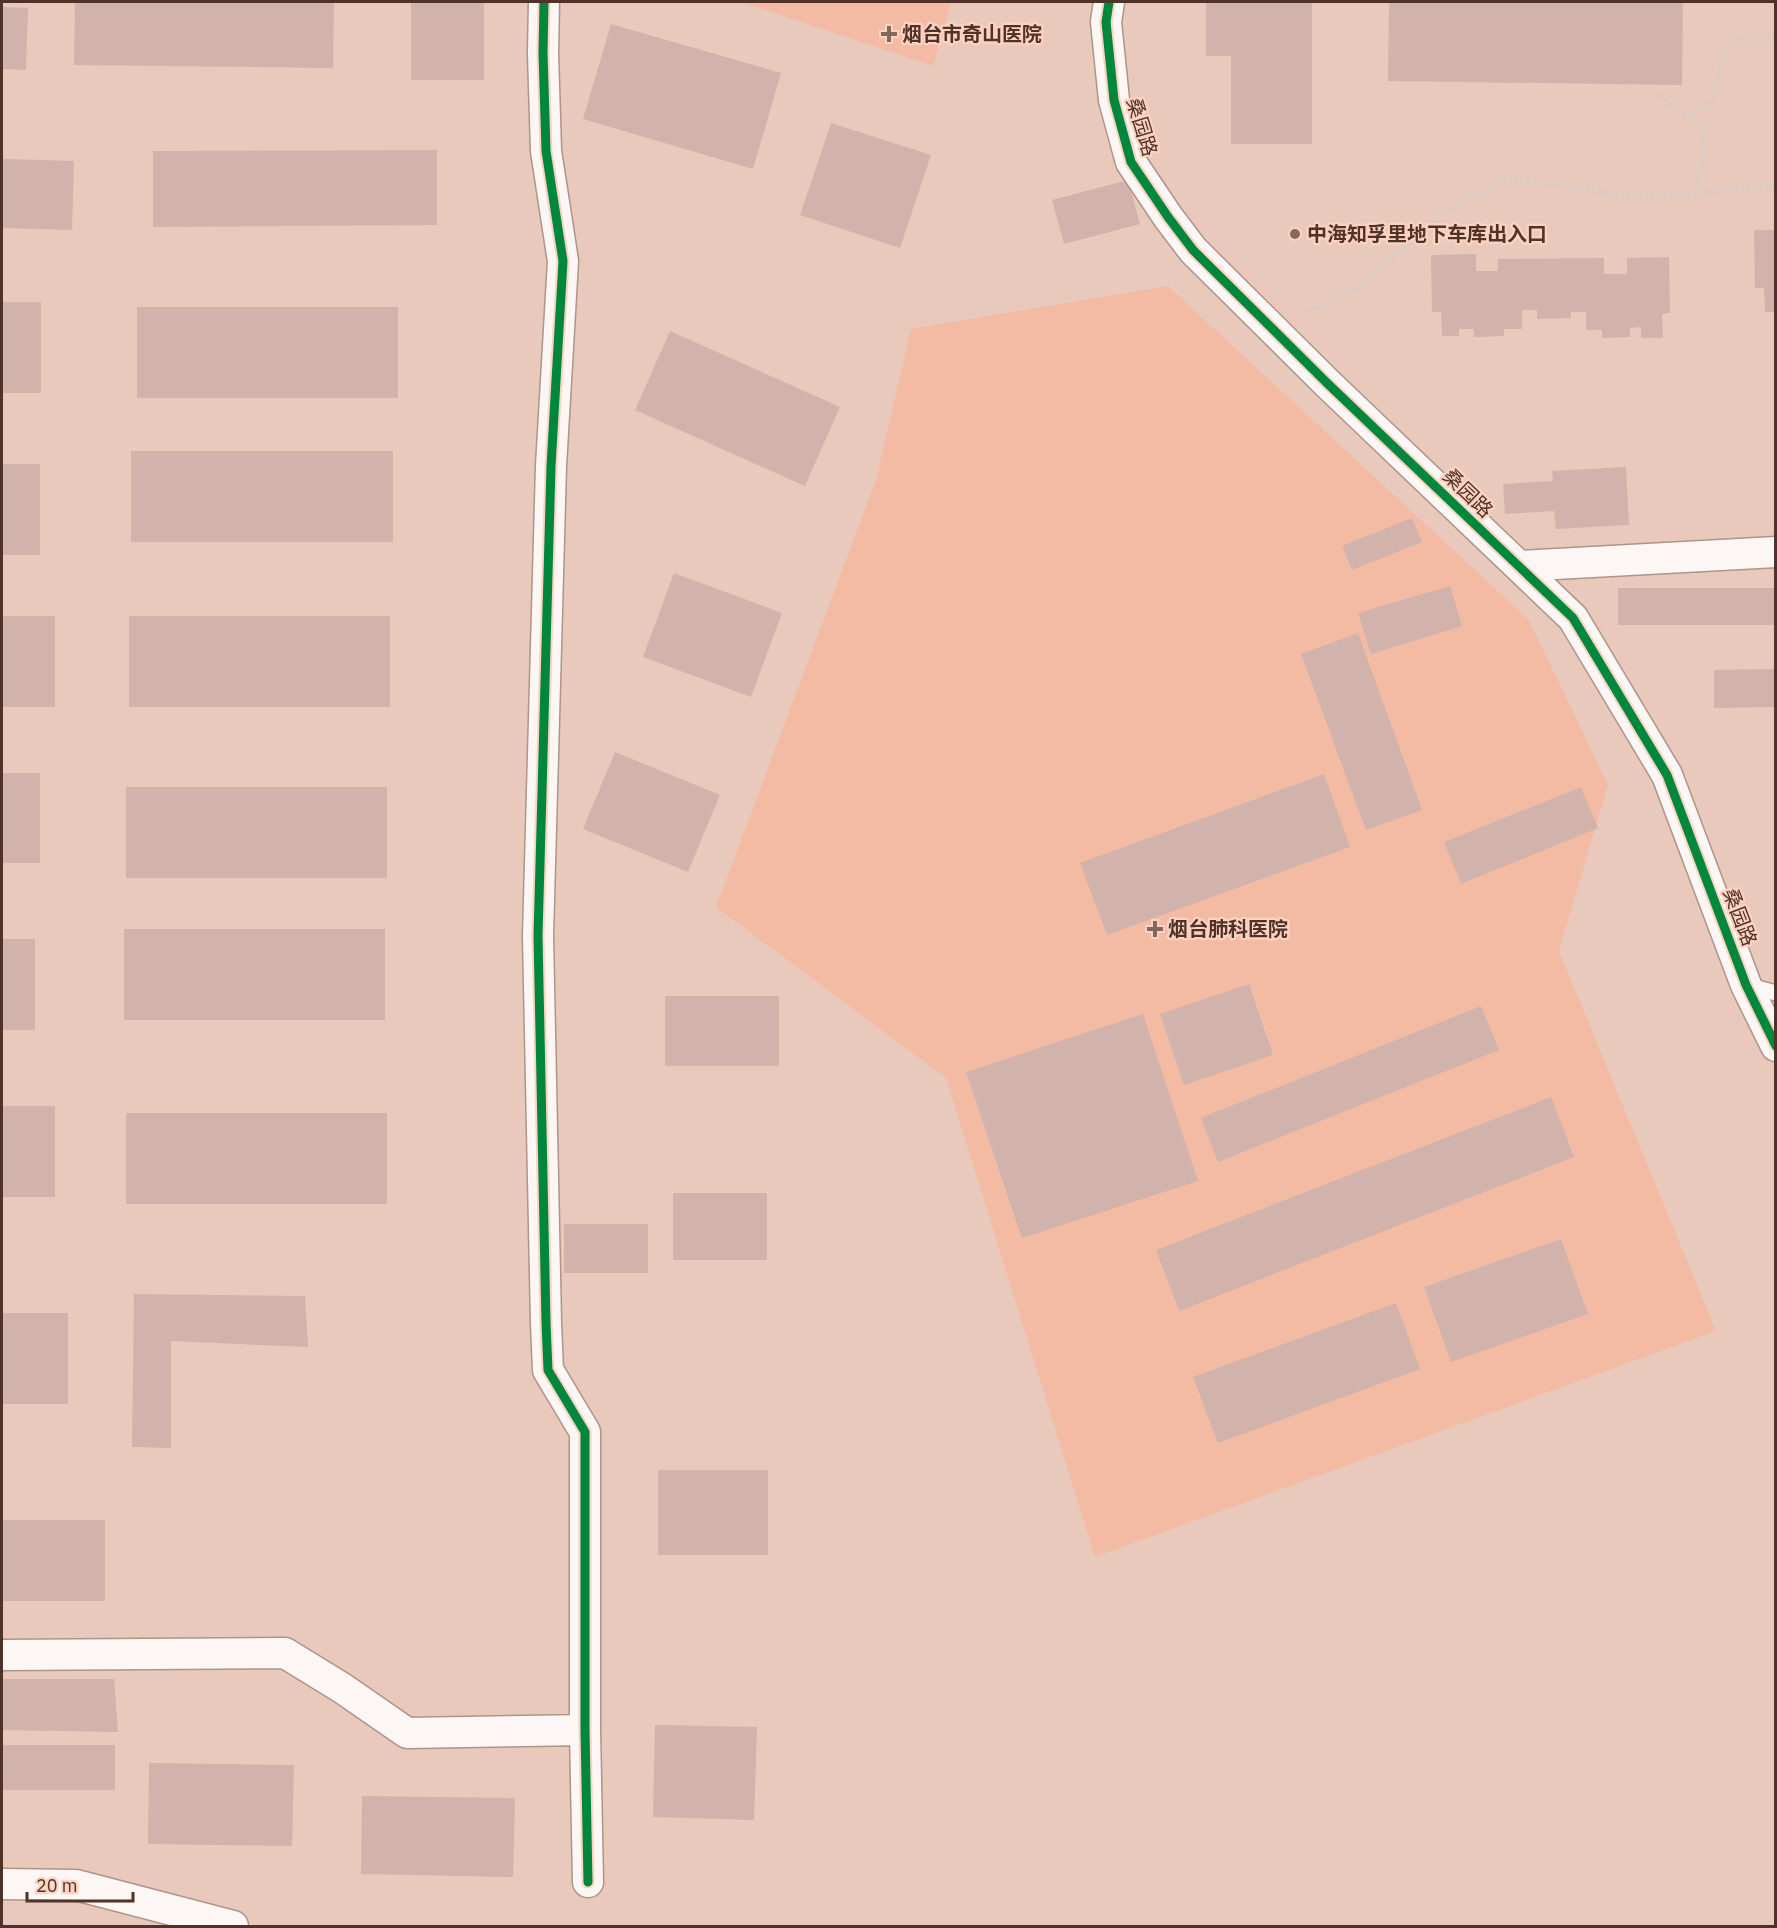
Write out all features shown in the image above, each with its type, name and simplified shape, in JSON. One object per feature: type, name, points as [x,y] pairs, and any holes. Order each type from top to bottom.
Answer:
[{"type":"street","points":[[544,2],[546,151],[563,261],[551,478],[538,936],[546,1311],[548,1370],[585,1432],[585,1730],[588,1882]]},
{"type":"street","name":"桑园路","points":[[1109,2],[1106,22],[1114,100],[1131,162],[1193,250],[1278,335],[1573,618],[1667,775],[1746,984],[1776,1046]]},
{"type":"street","points":[[1519,566],[1776,552]]},
{"type":"street","points":[[2,1655],[285,1653],[342,1688],[407,1733],[585,1730]]},
{"type":"street","points":[[2,1884],[76,1885],[233,1926]]},
{"type":"lane","points":[[1746,984],[1776,993]]},
{"type":"path","points":[[1688,117],[1714,101],[1725,51],[1739,40],[1756,36],[1776,38]]},
{"type":"path","points":[[1660,95],[1677,111],[1703,124],[1703,164],[1694,194]]},
{"type":"path","points":[[1278,335],[1306,313],[1363,283],[1448,209],[1505,180],[1553,183],[1627,197],[1694,194],[1776,185]]},
{"type":"shaded area","name":"烟台市奇山医院","points":[[741,2],[951,2],[933,66]]},
{"type":"shaded area","name":"烟台肺科医院","points":[[1168,286],[1529,620],[1608,785],[1559,951],[1716,1331],[1095,1557],[946,1078],[716,907],[876,480],[911,329]]},
{"type":"building","points":[[75,2],[334,3],[333,68],[74,65]]},
{"type":"building","points":[[411,2],[484,2],[484,80],[411,80]]},
{"type":"building","points":[[1206,2],[1312,2],[1312,144],[1231,144],[1231,56],[1206,56]]},
{"type":"building","points":[[1389,2],[1683,2],[1682,85],[1388,81]]},
{"type":"building","points":[[2,7],[28,8],[26,70],[2,69]]},
{"type":"building","points":[[611,24],[781,73],[753,169],[583,119]]},
{"type":"building","points":[[831,123],[931,155],[900,248],[800,215]]},
{"type":"building","points":[[437,150],[437,225],[153,227],[153,151]]},
{"type":"building","points":[[2,159],[74,161],[72,230],[2,228]]},
{"type":"building","points":[[1128,180],[1140,224],[1064,244],[1052,200]]},
{"type":"building","points":[[1754,230],[1776,230],[1776,312],[1765,312],[1764,288],[1755,288]]},
{"type":"building","points":[[1476,254],[1476,271],[1498,271],[1498,259],[1604,258],[1604,274],[1627,274],[1627,258],[1669,257],[1670,313],[1662,314],[1663,338],[1641,338],[1641,327],[1630,328],[1630,337],[1602,338],[1602,330],[1586,330],[1586,312],[1571,312],[1571,318],[1537,319],[1537,310],[1522,310],[1522,329],[1504,329],[1504,336],[1474,337],[1474,329],[1459,329],[1459,336],[1442,336],[1441,312],[1432,312],[1431,255]]},
{"type":"building","points":[[2,302],[41,302],[41,393],[2,393]]},
{"type":"building","points":[[137,307],[398,307],[398,398],[137,398]]},
{"type":"building","points":[[670,331],[840,407],[805,486],[635,410]]},
{"type":"building","points":[[131,451],[393,451],[393,542],[131,542]]},
{"type":"building","points":[[2,464],[40,464],[40,555],[2,555]]},
{"type":"building","points":[[1626,467],[1629,525],[1556,529],[1554,511],[1505,514],[1503,484],[1553,481],[1552,471]]},
{"type":"building","points":[[1412,518],[1422,542],[1352,570],[1342,546]]},
{"type":"building","points":[[674,573],[782,613],[751,697],[643,657]]},
{"type":"building","points":[[1450,586],[1462,626],[1371,654],[1358,613]]},
{"type":"building","points":[[1618,588],[1776,588],[1776,625],[1618,625]]},
{"type":"building","points":[[2,616],[55,616],[55,707],[2,707]]},
{"type":"building","points":[[129,616],[390,616],[390,707],[129,707]]},
{"type":"building","points":[[1358,633],[1422,810],[1366,830],[1301,654]]},
{"type":"building","points":[[1776,669],[1776,707],[1714,708],[1714,670]]},
{"type":"building","points":[[615,752],[720,795],[688,872],[583,829]]},
{"type":"building","points":[[2,773],[40,773],[40,863],[2,863]]},
{"type":"building","points":[[1324,774],[1350,847],[1107,935],[1080,863]]},
{"type":"building","points":[[126,787],[387,787],[387,878],[126,878]]},
{"type":"building","points":[[1581,787],[1598,828],[1461,884],[1444,842]]},
{"type":"building","points":[[124,929],[385,929],[385,1020],[124,1020]]},
{"type":"building","points":[[2,939],[35,939],[35,1030],[2,1030]]},
{"type":"building","points":[[1249,984],[1273,1055],[1184,1085],[1160,1014]]},
{"type":"building","points":[[665,996],[779,996],[779,1066],[665,1066]]},
{"type":"building","points":[[1481,1006],[1499,1050],[1218,1162],[1201,1118]]},
{"type":"building","points":[[1143,1014],[1198,1181],[1022,1238],[966,1072]]},
{"type":"building","points":[[1551,1097],[1574,1157],[1179,1311],[1156,1250]]},
{"type":"building","points":[[2,1106],[55,1106],[55,1197],[2,1197]]},
{"type":"building","points":[[126,1113],[387,1113],[387,1204],[126,1204]]},
{"type":"building","points":[[673,1193],[767,1193],[767,1260],[673,1260]]},
{"type":"building","points":[[564,1224],[648,1224],[648,1273],[564,1273]]},
{"type":"building","points":[[1561,1239],[1588,1314],[1451,1362],[1424,1287]]},
{"type":"building","points":[[134,1294],[305,1296],[308,1347],[171,1341],[171,1448],[132,1447]]},
{"type":"building","points":[[1396,1303],[1420,1369],[1218,1443],[1193,1377]]},
{"type":"building","points":[[2,1313],[68,1313],[68,1404],[2,1404]]},
{"type":"building","points":[[658,1470],[768,1470],[768,1555],[658,1555]]},
{"type":"building","points":[[2,1520],[105,1520],[105,1601],[2,1601]]},
{"type":"building","points":[[2,1679],[114,1679],[118,1732],[2,1730]]},
{"type":"building","points":[[655,1725],[757,1727],[754,1820],[653,1817]]},
{"type":"building","points":[[2,1745],[115,1745],[115,1790],[2,1790]]},
{"type":"building","points":[[149,1763],[294,1765],[292,1846],[148,1844]]},
{"type":"building","points":[[362,1796],[515,1798],[513,1877],[361,1874]]},
{"type":"cycle path","points":[[544,2],[546,151],[563,261],[551,466],[538,936],[546,1323],[548,1370],[585,1432],[585,1730],[588,1882]]},
{"type":"cycle path","points":[[1109,2],[1106,22],[1114,100],[1131,162],[1193,250],[1327,383],[1573,618],[1667,775],[1746,985],[1776,1046]]},
{"type":"place","name":"烟台市奇山医院","points":[[889,34]]},
{"type":"place","name":"中海知孚里地下车库出入口","points":[[1295,234]]},
{"type":"place","name":"烟台肺科医院","points":[[1155,929]]}]
